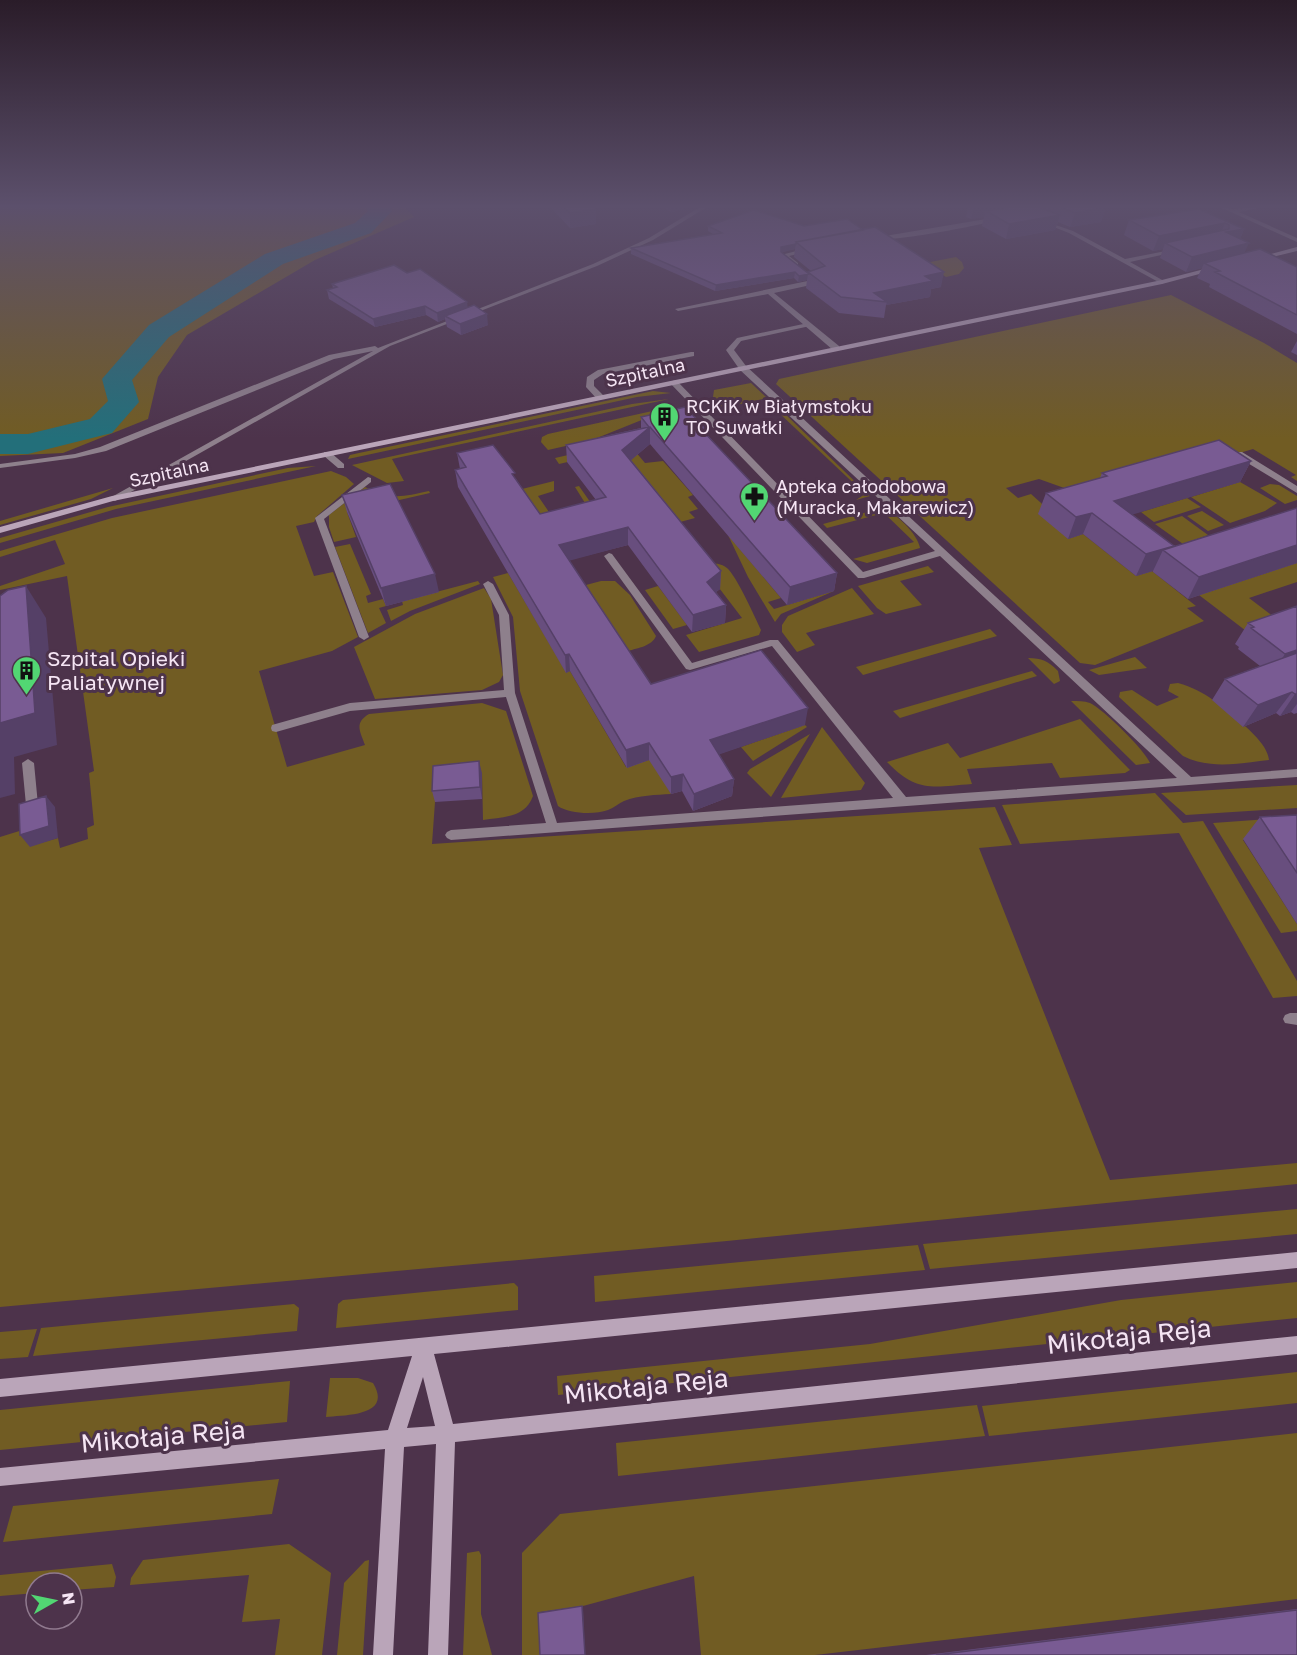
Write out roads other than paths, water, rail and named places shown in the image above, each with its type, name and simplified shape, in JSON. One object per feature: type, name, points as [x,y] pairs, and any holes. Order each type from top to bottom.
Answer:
[{"type":"street","points":[[112,499],[388,345],[547,284]]},
{"type":"street","points":[[678,309],[807,284]]},
{"type":"street","name":"Szpitalna","points":[[0,530],[112,499],[1151,284]]},
{"type":"street","points":[[768,292],[836,348]]},
{"type":"street","points":[[808,325],[739,339],[730,350],[743,368],[1188,781]]},
{"type":"street","points":[[0,466],[75,456],[103,449],[332,357],[388,345]]},
{"type":"street","points":[[600,397],[590,387],[590,379],[601,372],[692,354]]},
{"type":"street","points":[[673,382],[861,576],[943,552]]},
{"type":"street","points":[[682,407],[690,399]]},
{"type":"street","points":[[327,454],[341,465]]},
{"type":"street","points":[[1239,454],[1297,490]]},
{"type":"street","points":[[364,637],[319,518],[368,480]]},
{"type":"street","points":[[609,556],[690,667],[774,642],[904,803]]},
{"type":"street","points":[[488,584],[504,615],[510,693],[553,828]]},
{"type":"street","points":[[276,728],[351,707],[510,693]]},
{"type":"street","points":[[28,763],[32,805]]},
{"type":"street","points":[[451,835],[1297,773]]},
{"type":"street","points":[[0,1388],[1297,1260]]},
{"type":"street","name":"Mikołaja Reja","points":[[0,1477],[1297,1345]]},
{"type":"street","points":[[424,1346],[446,1433],[438,1655]]},
{"type":"street","points":[[383,1655],[394,1438],[424,1346]]},
{"type":"waterway","points":[[0,444],[28,444],[101,426],[124,402],[117,379],[159,331],[234,284]]},
{"type":"place","name":"RCKiK w Białymstoku TO Suwałki","points":[[665,442]]},
{"type":"place","name":"Apteka całodobowa (Muracka, Makarewicz)","points":[[755,522]]},
{"type":"place","name":"Szpital Opieki Paliatywnej","points":[[26,696]]}]
